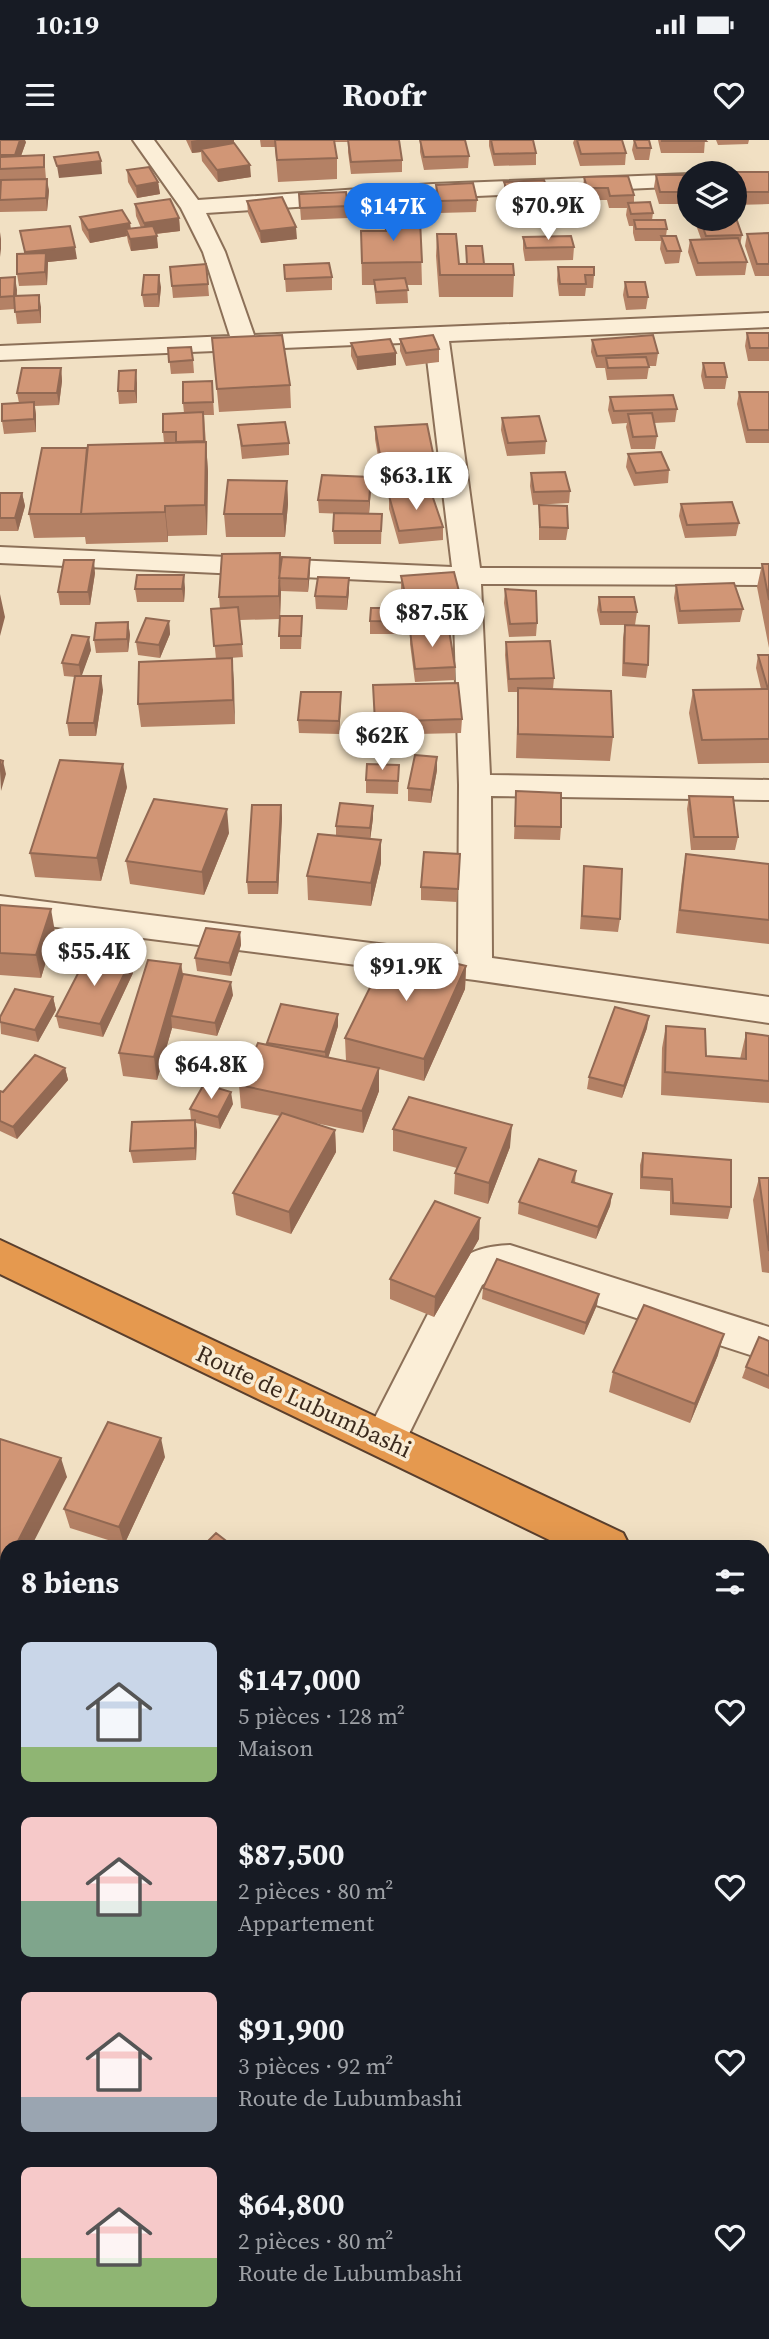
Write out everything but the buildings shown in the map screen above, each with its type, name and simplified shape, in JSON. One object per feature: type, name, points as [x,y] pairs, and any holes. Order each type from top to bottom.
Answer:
[{"type":"highway","name":"Route de Lubumbashi","points":[[0,1256],[594,1540]]},
{"type":"street","points":[[143,140],[192,207],[214,251],[244,342]]},
{"type":"street","points":[[192,207],[433,191],[677,181]]},
{"type":"street","points":[[0,353],[769,320]]},
{"type":"street","points":[[436,335],[467,576],[475,785],[475,968]]},
{"type":"street","points":[[0,555],[467,576],[769,577]]},
{"type":"street","points":[[475,785],[769,790]]},
{"type":"street","points":[[0,908],[475,968],[769,1010]]},
{"type":"street","points":[[385,1439],[468,1274],[486,1262],[510,1261],[769,1344]]}]
